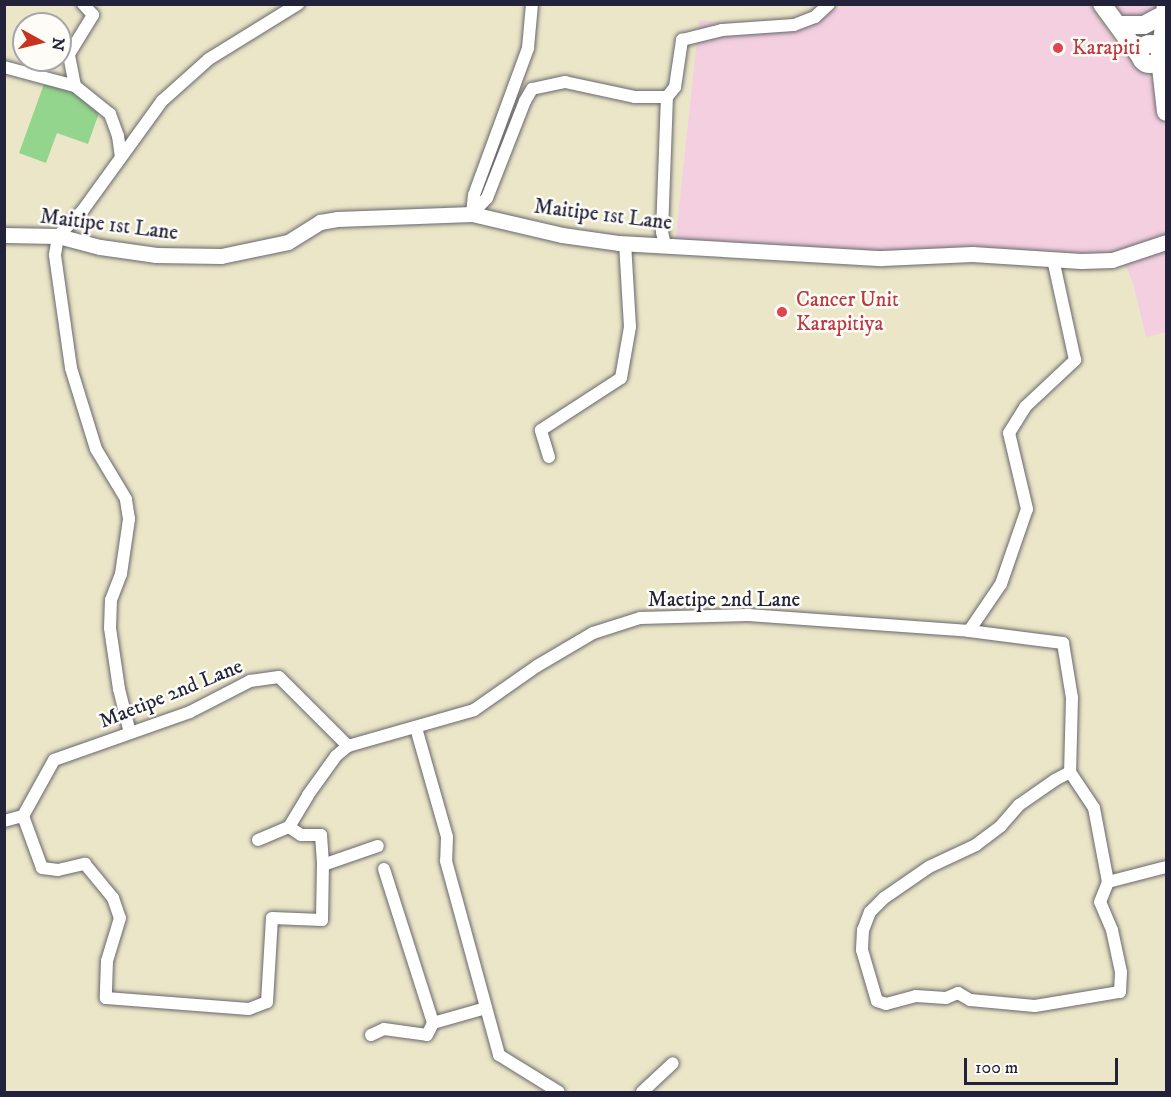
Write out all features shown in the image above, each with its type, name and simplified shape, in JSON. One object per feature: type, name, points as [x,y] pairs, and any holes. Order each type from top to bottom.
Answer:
[{"type":"main road","points":[[1102,4],[1116,23],[1150,53],[1163,91],[1167,112]]},
{"type":"main road","points":[[1116,23],[1144,25],[1164,9]]},
{"type":"main road","points":[[1150,53],[1164,9]]},
{"type":"street","points":[[75,86],[69,54],[93,15],[83,4]]},
{"type":"street","points":[[130,732],[119,689],[110,628],[111,600],[121,574],[129,519],[126,499],[96,449],[71,368],[56,255],[58,236],[83,210],[162,101],[209,59],[298,4]]},
{"type":"street","points":[[472,214],[474,195],[528,48],[532,4]]},
{"type":"street","points":[[666,245],[662,232],[667,97],[675,87],[682,40],[722,30],[794,25],[815,17],[829,4]]},
{"type":"street","points":[[4,67],[75,86],[110,114],[118,136],[121,157]]},
{"type":"street","points":[[472,214],[487,198],[525,101],[532,89],[565,82],[635,97],[667,97]]},
{"type":"street","name":"Maitipe 1st Lane","points":[[4,235],[58,236],[100,247],[145,253],[221,256],[288,242],[320,222],[337,219],[472,214],[562,235],[625,243],[882,258],[972,254],[1112,260],[1167,242]]},
{"type":"street","points":[[549,457],[541,430],[621,378],[630,327],[625,243]]},
{"type":"street","points":[[969,631],[1001,584],[1027,509],[1010,433],[1025,407],[1075,360],[1053,259]]},
{"type":"street","name":"Maetipe 2nd Lane","points":[[23,816],[54,760],[190,712],[250,681],[279,677],[348,746],[474,710],[537,666],[593,633],[640,618],[748,615],[969,631],[1063,643],[1072,698],[1070,772]]},
{"type":"street","points":[[414,728],[432,805]]},
{"type":"street","points":[[414,728],[447,837],[446,861],[499,1055],[539,1087],[559,1092]]},
{"type":"street","points":[[258,840],[289,827],[336,756],[348,746]]},
{"type":"street","points":[[1070,772],[1094,808],[1108,882],[1100,902],[1112,930],[1121,972],[1120,992],[1035,1006],[970,1000],[958,993],[946,998],[916,996],[886,1004],[877,1000],[862,950],[863,930],[870,912],[884,898],[929,867],[976,845],[1001,826],[1019,805],[1070,772]]},
{"type":"street","points":[[4,821],[23,816],[42,868],[58,870],[85,864],[113,898],[120,918],[107,961],[106,999],[249,1009],[267,1002],[272,918],[322,920],[321,835],[301,836],[289,827]]},
{"type":"street","points":[[323,865],[378,846]]},
{"type":"street","points":[[1108,882],[1167,867]]},
{"type":"street","points":[[371,1035],[384,1029],[427,1035],[433,1023],[384,869]]},
{"type":"street","points":[[433,1023],[486,1008]]},
{"type":"street","points":[[642,1092],[673,1063]]},
{"type":"shaded area","points":[[844,4],[1090,5],[1116,43],[1135,51],[1147,74],[1163,94],[1166,112],[1166,332],[1146,337],[1133,283],[1122,258],[675,246],[699,20],[745,25],[787,22],[838,9]]},
{"type":"shaded area","points":[[1117,4],[1166,5],[1149,15],[1136,16],[1117,15]]},
{"type":"green space","points":[[44,84],[72,92],[99,113],[88,144],[57,133],[46,163],[19,153]]},
{"type":"place","name":"Karapiti","points":[[1058,48]]},
{"type":"place","name":"Cancer Unit Karapitiya","points":[[782,312]]}]
